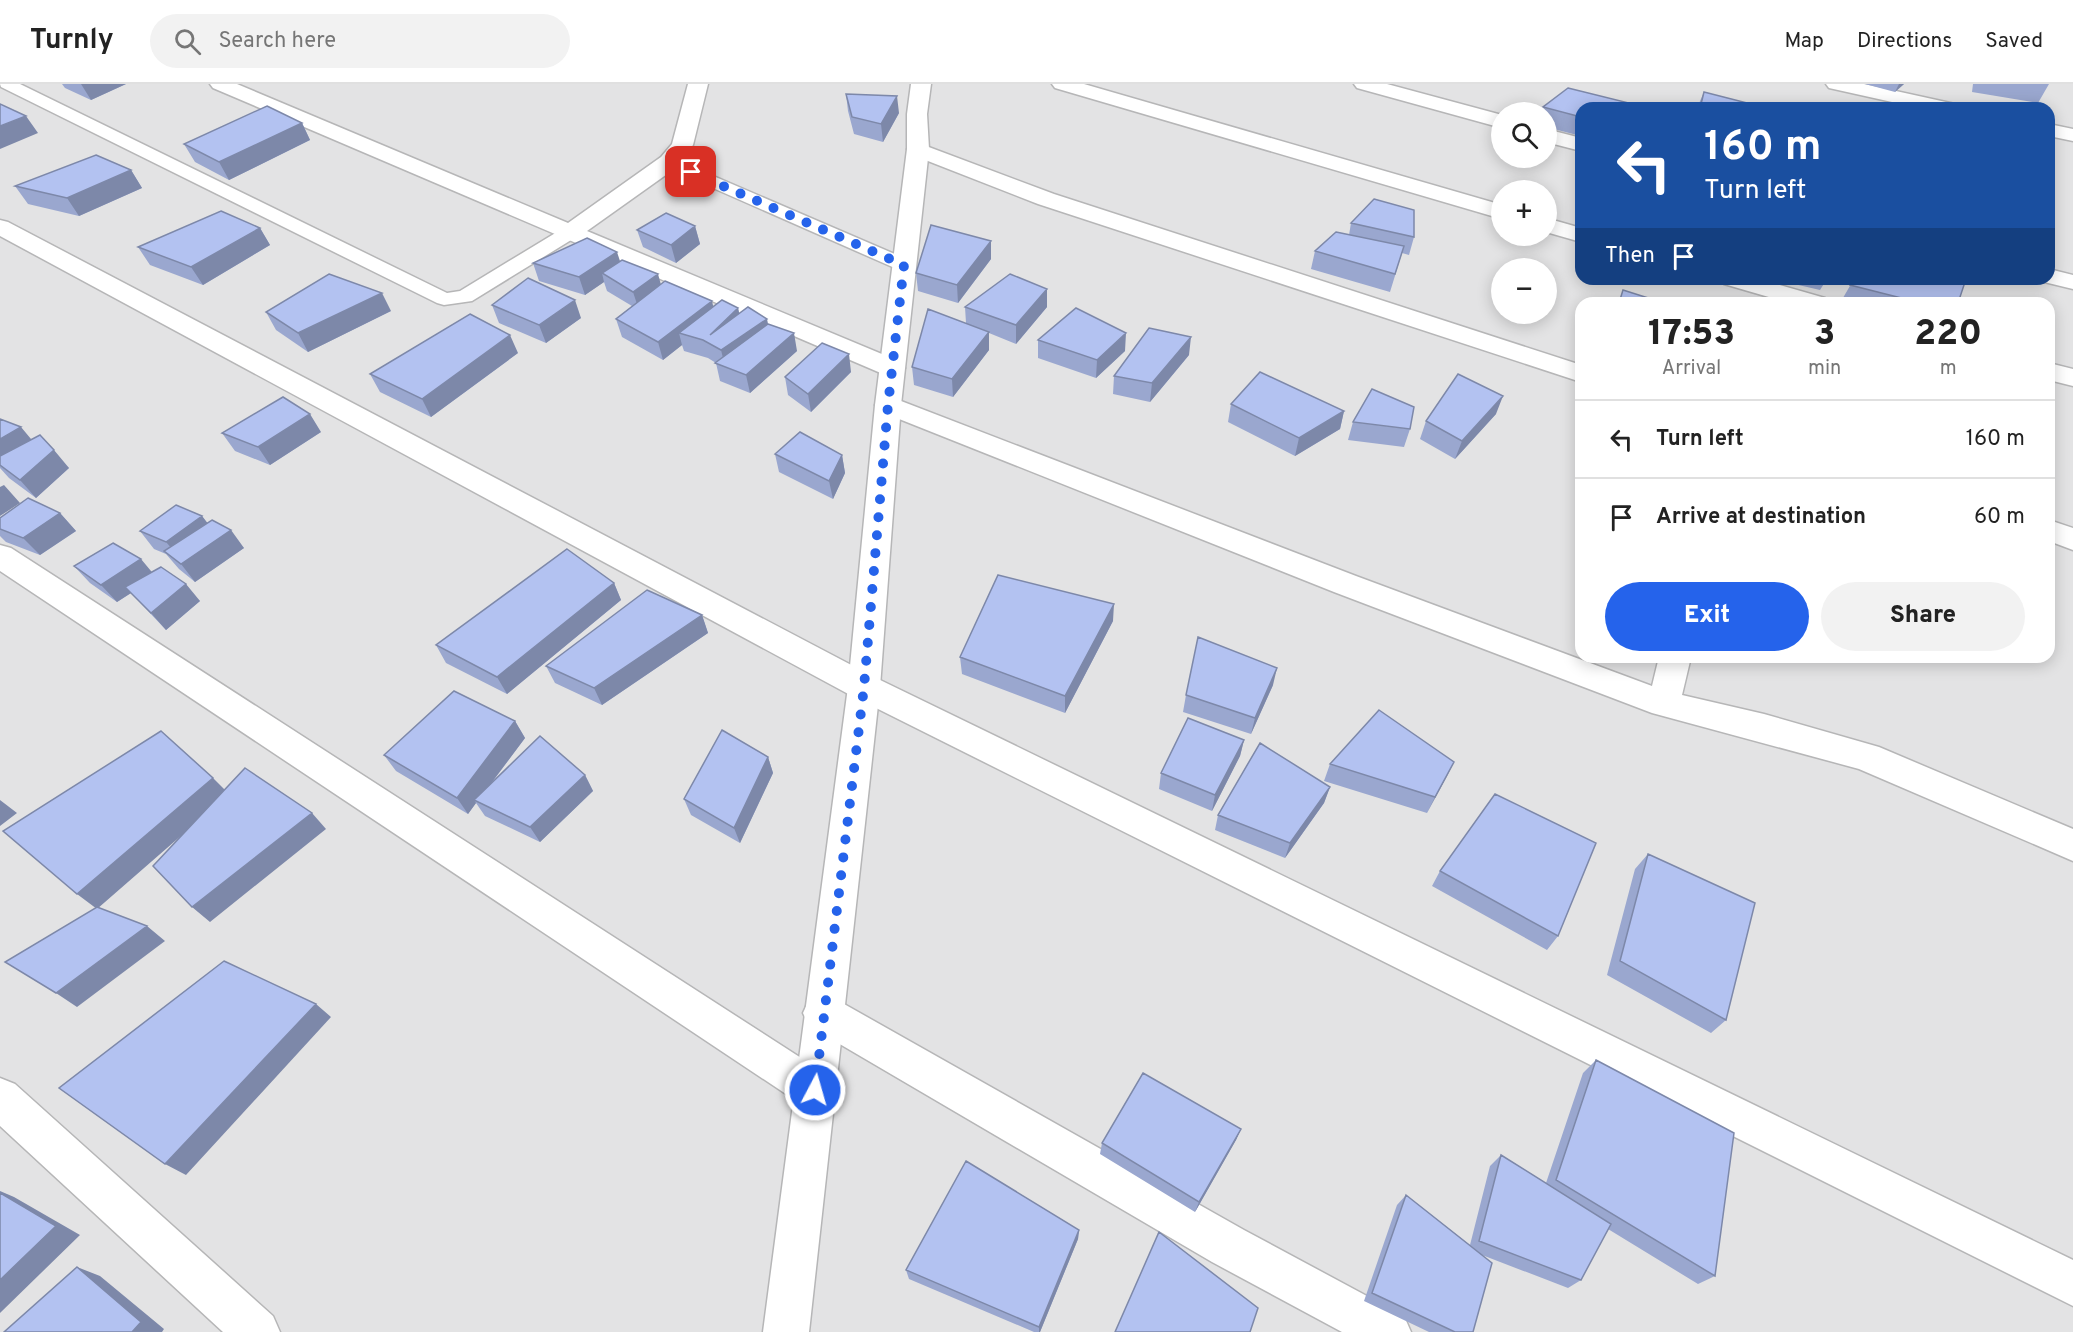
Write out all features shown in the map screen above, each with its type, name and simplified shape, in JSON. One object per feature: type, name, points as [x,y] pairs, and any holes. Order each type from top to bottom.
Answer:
[{"type":"street","points":[[220,84],[892,368]]},
{"type":"street","points":[[786,1332],[864,687],[888,405],[918,149],[917,114],[921,84]]},
{"type":"street","points":[[1062,84],[1491,209]]},
{"type":"street","points":[[1364,84],[1491,119]]},
{"type":"street","points":[[1836,84],[1920,102]]},
{"type":"street","points":[[569,233],[669,162],[682,145],[691,86]]},
{"type":"street","points":[[2055,131],[2073,135]]},
{"type":"street","points":[[1557,138],[1575,143]]},
{"type":"street","points":[[918,149],[1046,199],[1575,372]]},
{"type":"street","points":[[0,226],[864,687],[2073,1284]]},
{"type":"street","points":[[1557,228],[1575,233]]},
{"type":"street","points":[[2055,278],[2073,282]]},
{"type":"street","points":[[1754,285],[1795,297]]},
{"type":"street","points":[[2055,373],[2073,378]]},
{"type":"street","points":[[888,405],[1346,584],[1664,704],[1764,728],[1867,757],[2073,845]]},
{"type":"street","points":[[2055,532],[2073,539]]},
{"type":"street","points":[[0,556],[815,1090]]},
{"type":"street","points":[[1664,704],[1674,663]]},
{"type":"street","points":[[824,1013],[1228,1246],[1388,1332]]},
{"type":"street","points":[[0,1098],[257,1332]]},
{"type":"lane","points":[[7,84],[444,299],[465,297],[569,233]]},
{"type":"lane","points":[[669,162],[904,265]]},
{"type":"building","points":[[1568,88],[1625,102],[1575,102],[1575,115],[1557,111],[1557,102],[1550,102]]},
{"type":"building","points":[[1704,92],[1743,102],[1702,102]]},
{"type":"building","points":[[846,94],[897,96],[881,124],[852,117]]},
{"type":"building","points":[[0,104],[26,116],[0,126]]},
{"type":"building","points":[[267,106],[302,123],[219,162],[184,144]]},
{"type":"building","points":[[96,155],[131,170],[67,198],[15,186]]},
{"type":"building","points":[[1374,199],[1414,210],[1414,237],[1351,223]]},
{"type":"building","points":[[221,211],[260,228],[191,267],[138,247]]},
{"type":"building","points":[[666,213],[695,226],[671,245],[637,230]]},
{"type":"building","points":[[931,225],[991,241],[957,285],[916,273]]},
{"type":"building","points":[[1336,232],[1404,246],[1395,274],[1315,251]]},
{"type":"building","points":[[587,238],[617,252],[579,277],[533,263]]},
{"type":"building","points":[[622,260],[658,274],[633,292],[602,273]]},
{"type":"building","points":[[329,274],[382,293],[298,333],[266,312]]},
{"type":"building","points":[[1010,274],[1047,289],[1016,325],[965,307]]},
{"type":"building","points":[[528,278],[575,300],[539,325],[492,305]]},
{"type":"building","points":[[665,281],[712,301],[658,342],[616,319]]},
{"type":"building","points":[[1850,285],[1964,285],[1960,297],[1897,297]]},
{"type":"building","points":[[1623,290],[1645,297],[1621,297]]},
{"type":"building","points":[[722,300],[738,308],[710,335],[748,307],[767,319],[721,350],[703,340],[679,333]]},
{"type":"building","points":[[1076,308],[1126,333],[1097,360],[1038,340]]},
{"type":"building","points":[[928,309],[989,332],[952,379],[912,367]]},
{"type":"building","points":[[470,314],[510,335],[422,399],[370,374]]},
{"type":"building","points":[[768,324],[794,333],[746,375],[715,363]]},
{"type":"building","points":[[1149,328],[1191,337],[1152,383],[1114,376]]},
{"type":"building","points":[[822,343],[849,354],[808,394],[785,377]]},
{"type":"building","points":[[1260,372],[1344,411],[1299,438],[1231,404]]},
{"type":"building","points":[[1458,374],[1503,396],[1462,441],[1426,421]]},
{"type":"building","points":[[1372,389],[1414,407],[1410,429],[1353,422]]},
{"type":"building","points":[[283,397],[310,414],[258,447],[222,433]]},
{"type":"building","points":[[0,419],[21,427],[0,439]]},
{"type":"building","points":[[800,432],[842,455],[829,481],[775,454]]},
{"type":"building","points":[[40,435],[54,450],[20,480],[0,465],[0,456]]},
{"type":"building","points":[[28,498],[60,513],[23,538],[0,529],[0,518]]},
{"type":"building","points":[[176,505],[202,516],[166,542],[140,531]]},
{"type":"building","points":[[212,520],[231,530],[181,564],[164,551]]},
{"type":"building","points":[[113,543],[141,559],[101,585],[74,566]]},
{"type":"building","points":[[567,549],[614,583],[497,677],[436,645]]},
{"type":"building","points":[[161,567],[186,584],[151,613],[125,587]]},
{"type":"building","points":[[998,575],[1114,604],[1065,696],[960,657]]},
{"type":"building","points":[[647,590],[702,615],[594,688],[546,666]]},
{"type":"building","points":[[1198,637],[1277,668],[1255,718],[1186,695]]},
{"type":"building","points":[[454,691],[515,721],[457,798],[384,755]]},
{"type":"building","points":[[1379,710],[1454,762],[1435,797],[1330,764]]},
{"type":"building","points":[[1188,718],[1244,740],[1215,795],[1161,773]]},
{"type":"building","points":[[722,730],[768,757],[734,828],[684,799]]},
{"type":"building","points":[[161,731],[213,778],[77,894],[3,831]]},
{"type":"building","points":[[540,736],[585,775],[530,827],[474,800]]},
{"type":"building","points":[[1260,743],[1330,787],[1290,843],[1218,815]]},
{"type":"building","points":[[245,768],[312,813],[192,907],[153,866]]},
{"type":"building","points":[[1495,794],[1596,843],[1558,936],[1440,871]]},
{"type":"building","points":[[1648,854],[1755,903],[1726,1020],[1620,961]]},
{"type":"building","points":[[97,907],[147,926],[56,993],[5,962]]},
{"type":"building","points":[[224,961],[316,1004],[165,1164],[59,1088]]},
{"type":"building","points":[[1596,1060],[1734,1133],[1715,1276],[1556,1180]]},
{"type":"building","points":[[1143,1073],[1241,1129],[1199,1202],[1102,1143]]},
{"type":"building","points":[[1501,1155],[1611,1224],[1581,1280],[1479,1241]]},
{"type":"building","points":[[966,1161],[1079,1230],[1039,1327],[906,1270]]},
{"type":"building","points":[[0,1193],[56,1226],[0,1280]]},
{"type":"building","points":[[1406,1195],[1492,1263],[1473,1332],[1455,1332],[1372,1293]]},
{"type":"building","points":[[1159,1232],[1258,1308],[1250,1332],[1115,1332]]},
{"type":"building","points":[[77,1267],[141,1322],[132,1332],[4,1332]]},
{"type":"route","points":[[691,172],[904,265],[888,405],[864,687],[815,1090]]}]
